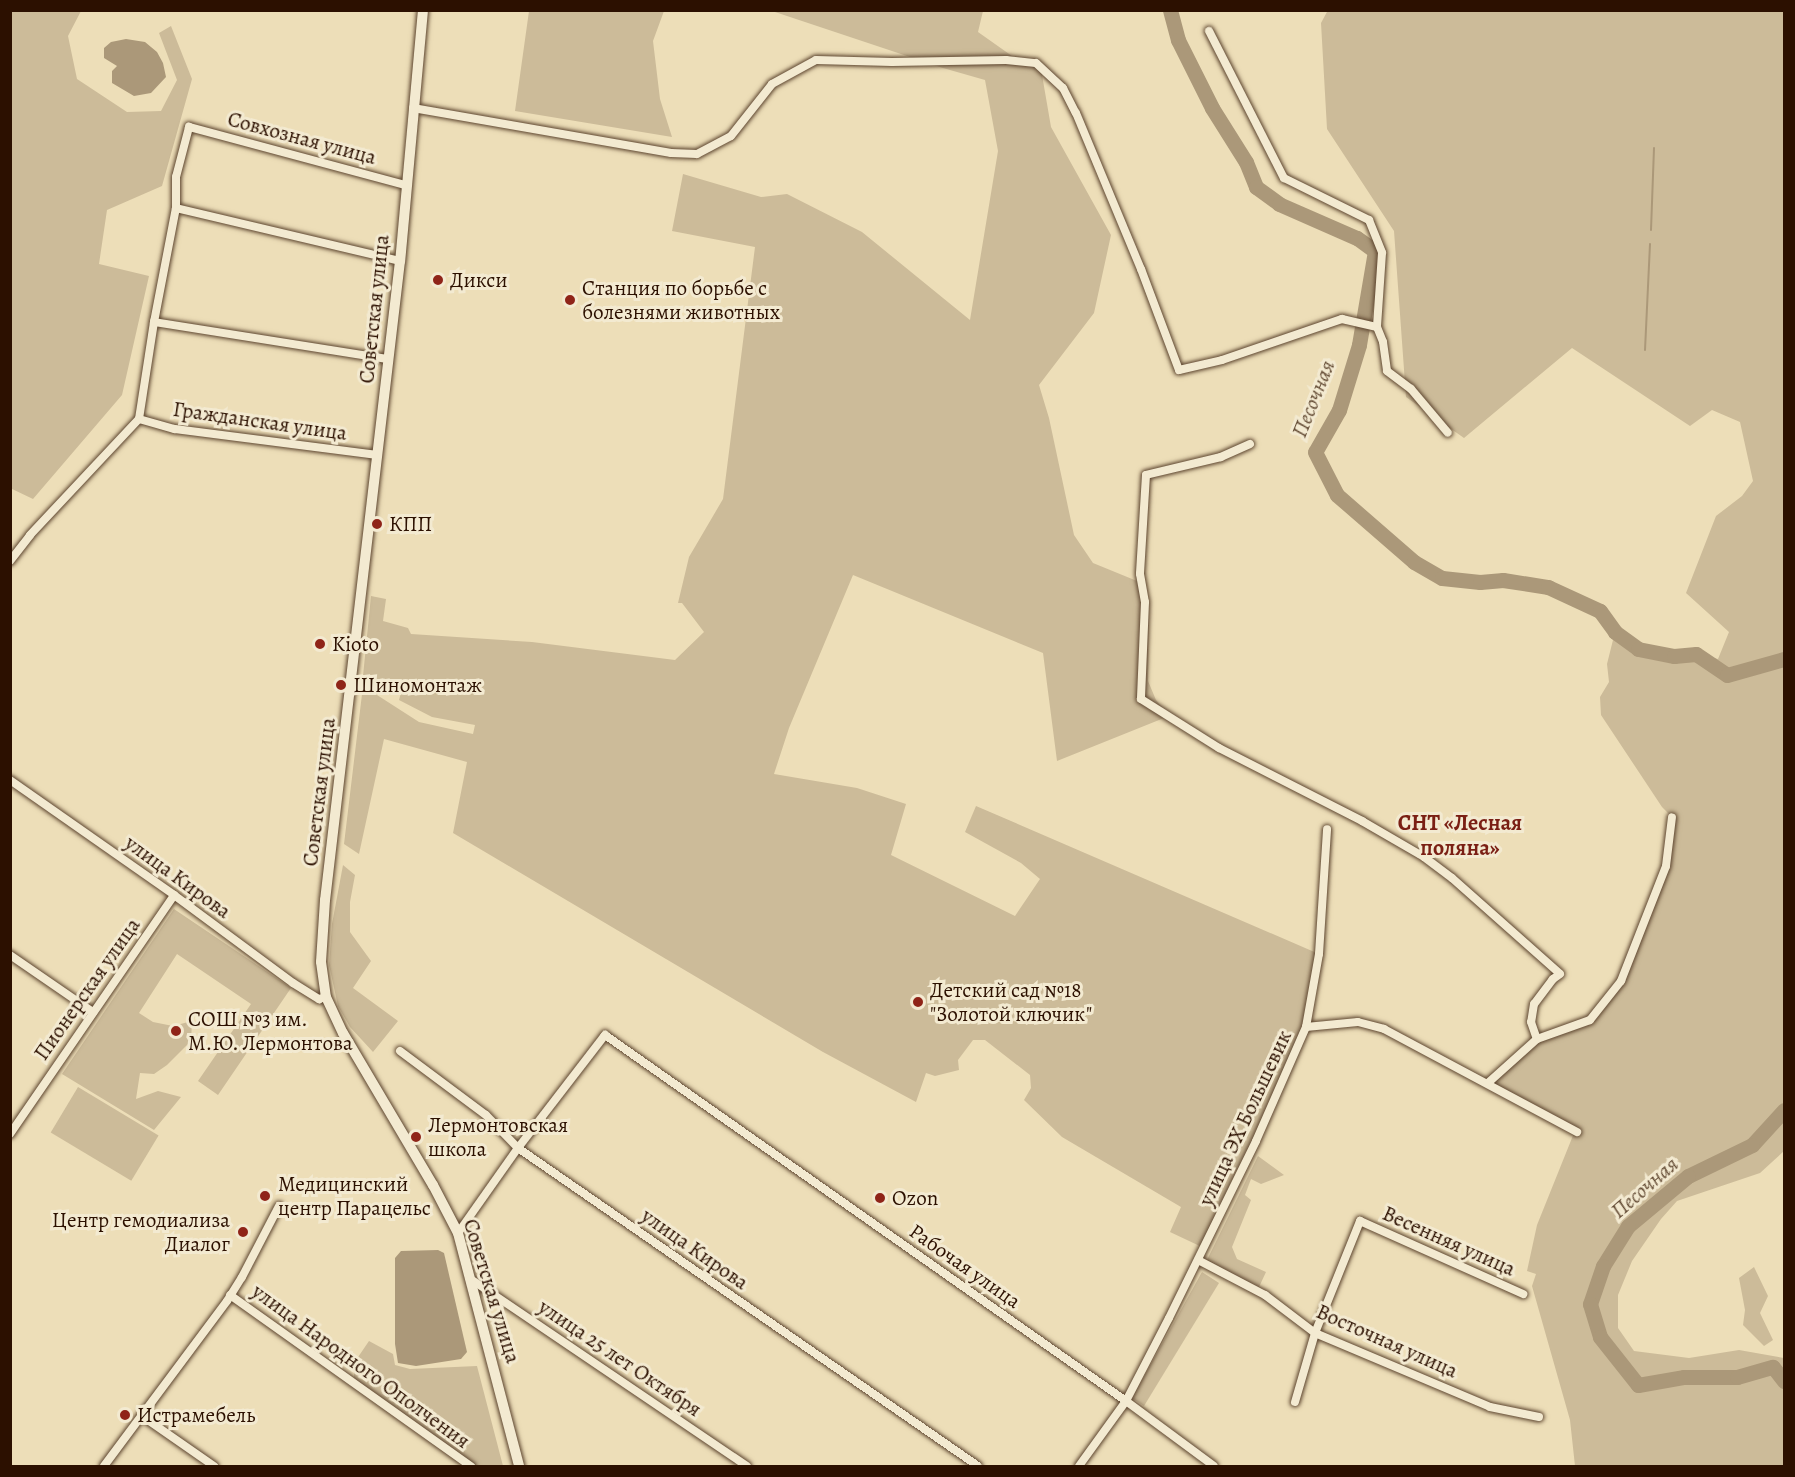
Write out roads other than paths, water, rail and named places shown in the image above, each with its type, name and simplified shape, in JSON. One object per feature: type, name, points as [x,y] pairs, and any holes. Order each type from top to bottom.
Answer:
[{"type":"main road","name":"Советская улица","points":[[423,10],[400,261],[325,900],[321,962],[326,997],[343,1033],[433,1185],[458,1233],[519,1467]]},
{"type":"street","points":[[1209,31],[1284,178],[1369,220],[1382,253],[1377,327],[1383,342],[1387,370],[1416,394],[1448,434]]},
{"type":"street","points":[[413,108],[671,153],[697,154],[731,136],[772,84],[816,60],[892,62],[1006,60],[1036,63],[1063,88],[1076,113],[1141,269],[1179,370],[1222,360],[1342,319],[1377,327]]},
{"type":"street","name":"Совхозная улица","points":[[176,208],[176,177],[189,127],[406,185]]},
{"type":"street","points":[[10,561],[30,535],[139,418],[154,322],[176,208],[400,261]]},
{"type":"street","points":[[154,322],[388,359]]},
{"type":"street","name":"Гражданская улица","points":[[139,418],[175,429],[377,455]]},
{"type":"street","points":[[1250,444],[1221,457],[1146,475],[1140,574],[1145,602],[1142,699],[1219,748],[1362,821],[1424,857],[1452,878],[1560,974],[1553,979],[1534,1004],[1532,1022],[1538,1038]]},
{"type":"street","name":"улица Кирова","points":[[10,780],[174,895],[293,983],[319,999],[326,997]]},
{"type":"street","points":[[1489,1082],[1538,1038],[1590,1020],[1621,981],[1666,866],[1672,817]]},
{"type":"street","name":"улица ЭХ Большевик","points":[[1079,1467],[1126,1401],[1256,1141],[1306,1027],[1319,954],[1327,829]]},
{"type":"street","name":"Пионерская улица","points":[[10,1134],[174,895]]},
{"type":"street","points":[[10,955],[93,1012]]},
{"type":"street","points":[[1306,1027],[1358,1022],[1384,1029],[1577,1132]]},
{"type":"street","name":"Рабочая улица","points":[[518,1148],[605,1035],[1126,1401],[1214,1467]]},
{"type":"street","name":"улица Кирова","points":[[400,1051],[486,1115],[518,1148],[978,1467]]},
{"type":"street","points":[[458,1233],[518,1148]]},
{"type":"street","points":[[104,1467],[230,1295],[279,1206]]},
{"type":"street","name":"Весенняя улица","points":[[1316,1333],[1360,1221],[1523,1294]]},
{"type":"street","name":"Восточная улица","points":[[1198,1260],[1265,1295],[1316,1333],[1490,1407],[1539,1417]]},
{"type":"street","name":"улица 25 лет Октября","points":[[472,1280],[747,1467]]},
{"type":"street","name":"улица Народного Ополчения","points":[[230,1295],[471,1467]]},
{"type":"street","points":[[1295,1402],[1316,1333]]},
{"type":"street","points":[[142,1416],[214,1467]]},
{"type":"waterway","name":"Песочная","points":[[1170,10],[1178,40],[1212,108],[1246,162],[1256,187],[1279,204],[1357,238],[1375,251],[1359,345],[1339,410],[1315,452],[1337,495],[1414,562],[1442,578],[1480,582],[1503,580],[1548,587],[1600,611],[1615,632],[1638,649],[1674,656],[1696,654],[1727,675],[1784,659]]},
{"type":"waterway","points":[[1651,230],[1654,148]]},
{"type":"waterway","points":[[1645,350],[1650,244]]},
{"type":"waterway","name":"Песочная","points":[[1784,1110],[1752,1145],[1688,1176],[1628,1226],[1603,1266],[1590,1304],[1600,1337],[1638,1385],[1684,1377],[1737,1377],[1773,1367],[1784,1381]]},
{"type":"place","name":"Дикси","points":[[438,280]]},
{"type":"place","name":"Станция по борьбе с болезнями животных","points":[[570,300]]},
{"type":"place","name":"КПП","points":[[377,524]]},
{"type":"place","name":"Kioto","points":[[320,644]]},
{"type":"place","name":"Шиномонтаж","points":[[341,685]]},
{"type":"place","name":"Детский сад №18 \"Золотой ключик\"","points":[[918,1002]]},
{"type":"place","name":"СОШ №3 им. М.Ю. Лермонтова","points":[[176,1031]]},
{"type":"place","name":"Лермонтовская школа","points":[[416,1137]]},
{"type":"place","name":"Медицинский центр Парацельс","points":[[265,1196]]},
{"type":"place","name":"Ozon","points":[[880,1198]]},
{"type":"place","name":"Центр гемодиализа Диалог","points":[[243,1232]]},
{"type":"place","name":"Истрамебель","points":[[125,1415]]},
{"type":"district","name":"СНТ «Лесная поляна»","points":[[1460,836]]}]
